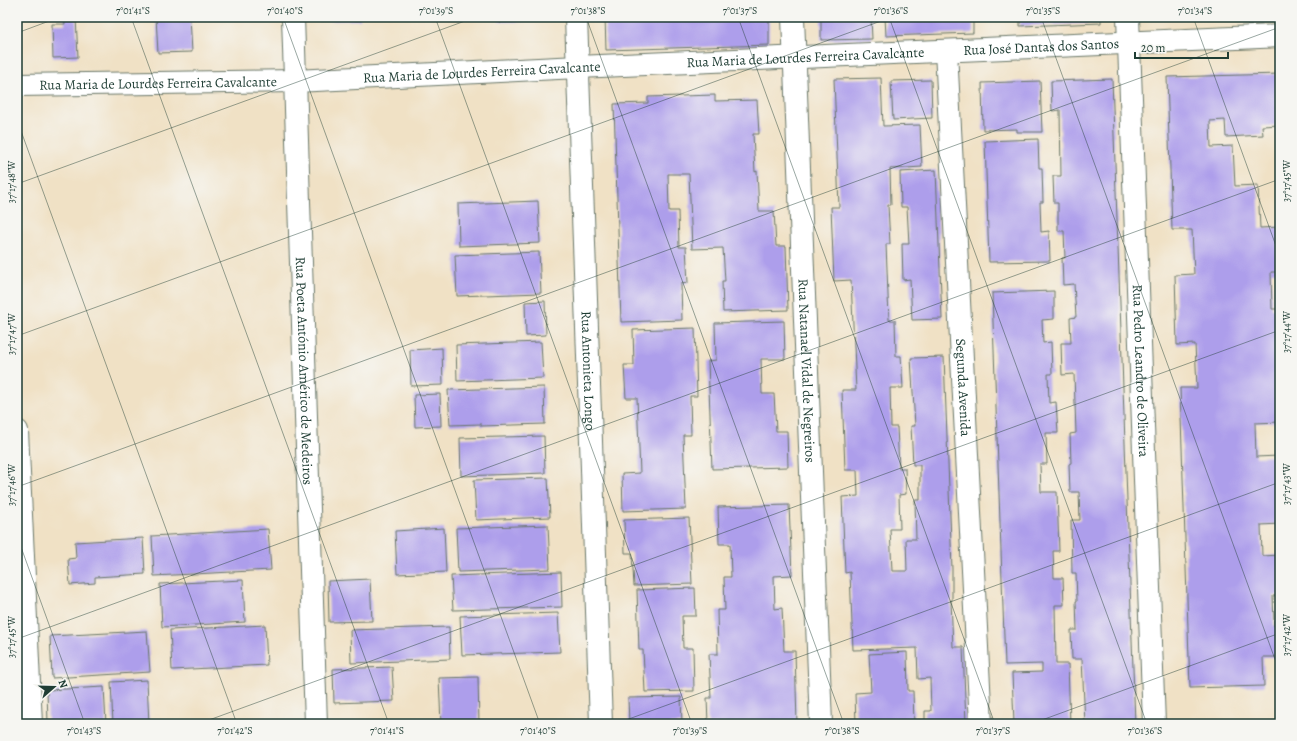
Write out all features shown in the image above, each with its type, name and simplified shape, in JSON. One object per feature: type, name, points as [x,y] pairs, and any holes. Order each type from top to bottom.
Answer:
[{"type":"street","name":"Rua Poeta António Américo de Medeiros","points":[[293,17],[316,724]]},
{"type":"street","name":"Rua Antonieta Longo","points":[[576,17],[601,724]]},
{"type":"street","name":"Rua Natanael Vidal de Negreiros","points":[[793,17],[821,724]]},
{"type":"street","name":"Rua Pedro Leandro de Oliveira","points":[[1128,17],[1154,724]]},
{"type":"street","name":"Rua José Dantas dos Santos","points":[[946,51],[1280,36]]},
{"type":"street","name":"Rua Maria de Lourdes Ferreira Cavalcante","points":[[17,85],[295,81],[946,51]]},
{"type":"street","name":"Segunda Avenida","points":[[946,51],[981,724]]},
{"type":"street","points":[[17,431],[31,724]]},
{"type":"building","points":[[64,17],[76,17],[78,57],[53,58],[52,24],[65,24]]},
{"type":"building","points":[[156,17],[190,17],[192,52],[158,53]]},
{"type":"building","points":[[317,17],[360,17],[360,20],[317,21]]},
{"type":"building","points":[[499,17],[549,17],[549,21],[499,22]]},
{"type":"building","points":[[605,17],[769,17],[769,45],[606,50]]},
{"type":"building","points":[[821,17],[871,17],[872,39],[821,40]]},
{"type":"building","points":[[885,17],[973,17],[973,33],[886,36]]},
{"type":"building","points":[[1020,17],[1101,17],[1101,23],[1020,26]]},
{"type":"building","points":[[1280,74],[1280,125],[1262,126],[1263,135],[1226,137],[1225,120],[1210,121],[1211,147],[1233,146],[1235,186],[1258,185],[1260,228],[1280,227],[1280,272],[1271,272],[1272,309],[1278,309],[1280,341],[1280,422],[1255,423],[1256,457],[1279,456],[1280,524],[1261,525],[1262,556],[1280,555],[1280,595],[1273,596],[1274,626],[1280,626],[1280,657],[1263,657],[1264,686],[1190,688],[1180,388],[1197,388],[1195,344],[1177,345],[1175,275],[1194,274],[1192,230],[1172,230],[1167,77]]},
{"type":"building","points":[[881,78],[883,126],[920,125],[922,167],[890,169],[891,205],[888,205],[890,244],[886,244],[889,320],[895,320],[896,356],[901,356],[903,388],[890,388],[891,427],[897,427],[899,468],[905,468],[906,494],[899,495],[900,529],[890,529],[892,571],[907,571],[906,539],[916,539],[915,500],[920,500],[920,465],[913,465],[911,426],[915,426],[911,358],[944,357],[952,569],[951,600],[953,647],[963,647],[966,724],[925,724],[925,711],[931,711],[930,678],[918,679],[917,648],[853,650],[850,572],[845,573],[842,497],[858,496],[857,470],[845,470],[842,390],[856,390],[851,280],[834,281],[831,207],[839,207],[834,79]]},
{"type":"building","points":[[1112,79],[1135,724],[1085,724],[1082,659],[1072,659],[1071,630],[1077,630],[1077,601],[1076,573],[1072,573],[1071,520],[1080,520],[1079,492],[1070,492],[1070,434],[1076,433],[1074,374],[1062,375],[1061,343],[1071,343],[1070,318],[1076,317],[1074,284],[1063,285],[1062,258],[1065,258],[1064,231],[1058,231],[1058,203],[1054,203],[1053,176],[1061,176],[1060,110],[1052,111],[1051,81]]},
{"type":"building","points":[[931,80],[932,118],[893,120],[891,81]]},
{"type":"building","points":[[1040,81],[1042,132],[1017,132],[1017,129],[983,130],[982,83]]},
{"type":"building","points":[[715,95],[715,101],[757,100],[759,134],[753,134],[759,211],[774,211],[776,246],[786,246],[788,310],[723,312],[722,281],[725,281],[723,248],[692,249],[689,174],[668,174],[669,211],[678,211],[679,247],[686,247],[688,283],[681,284],[682,320],[621,322],[614,104],[648,103],[648,97]]},
{"type":"building","points":[[1038,139],[1039,168],[1042,168],[1043,202],[1040,202],[1041,232],[1049,231],[1050,261],[989,262],[985,141]]},
{"type":"building","points":[[936,170],[942,319],[912,320],[910,279],[903,280],[902,244],[909,244],[907,207],[901,207],[900,172]]},
{"type":"building","points":[[538,201],[540,243],[459,246],[458,204]]},
{"type":"building","points":[[539,252],[541,293],[457,296],[455,255]]},
{"type":"building","points":[[1054,291],[1054,319],[1042,320],[1043,343],[1051,342],[1052,374],[1048,374],[1049,403],[1056,402],[1058,433],[1046,433],[1047,464],[1040,464],[1041,492],[1057,492],[1059,551],[1053,551],[1054,578],[1063,578],[1064,605],[1055,605],[1056,664],[1068,664],[1070,724],[1014,724],[1012,673],[1042,672],[1042,664],[1005,665],[992,293]]},
{"type":"building","points":[[545,301],[546,335],[526,336],[525,302]]},
{"type":"building","points":[[784,321],[785,359],[761,359],[762,394],[774,394],[776,431],[787,431],[788,467],[712,469],[708,361],[716,360],[715,323]]},
{"type":"building","points":[[695,328],[697,396],[690,396],[691,435],[683,435],[686,509],[623,511],[622,474],[640,473],[637,398],[626,398],[624,365],[634,365],[633,330]]},
{"type":"building","points":[[541,342],[543,378],[457,381],[456,345]]},
{"type":"building","points":[[442,348],[443,385],[411,386],[410,350]]},
{"type":"building","points":[[544,387],[545,424],[481,426],[481,424],[450,425],[448,390]]},
{"type":"building","points":[[440,394],[441,426],[415,427],[414,395]]},
{"type":"building","points":[[544,436],[545,473],[461,476],[460,438]]},
{"type":"building","points":[[548,478],[550,517],[476,520],[474,480]]},
{"type":"building","points":[[789,505],[792,575],[774,576],[775,609],[782,608],[784,651],[795,651],[797,724],[708,724],[707,698],[711,698],[709,654],[718,654],[717,610],[725,610],[724,577],[731,577],[730,544],[719,544],[718,507]]},
{"type":"building","points":[[689,518],[692,584],[634,586],[632,553],[625,553],[624,520]]},
{"type":"building","points":[[548,525],[550,569],[458,572],[456,528]]},
{"type":"building","points":[[444,528],[446,572],[397,574],[395,531]]},
{"type":"building","points":[[268,529],[271,570],[154,576],[152,536]]},
{"type":"building","points":[[143,538],[145,574],[95,577],[95,583],[70,585],[68,559],[76,558],[75,542]]},
{"type":"building","points":[[561,572],[562,607],[453,610],[451,576]]},
{"type":"building","points":[[370,579],[372,621],[329,622],[328,581]]},
{"type":"building","points":[[243,580],[245,622],[162,627],[160,584]]},
{"type":"building","points":[[695,588],[696,616],[682,616],[683,648],[693,648],[694,691],[645,692],[643,650],[639,650],[637,590]]},
{"type":"building","points":[[558,613],[560,652],[462,655],[460,616]]},
{"type":"building","points":[[265,625],[267,665],[172,670],[170,630]]},
{"type":"building","points":[[449,627],[450,659],[351,663],[350,630]]},
{"type":"building","points":[[147,631],[150,672],[52,678],[50,636]]},
{"type":"building","points":[[907,652],[908,691],[913,691],[914,724],[856,724],[855,693],[871,692],[869,654]]},
{"type":"building","points":[[392,667],[394,701],[334,703],[333,669]]},
{"type":"building","points":[[478,677],[479,724],[441,724],[439,678]]},
{"type":"building","points":[[147,680],[149,724],[113,724],[111,682]]},
{"type":"building","points":[[104,687],[106,724],[48,724],[47,690]]},
{"type":"building","points":[[681,697],[682,724],[629,724],[628,698]]}]
